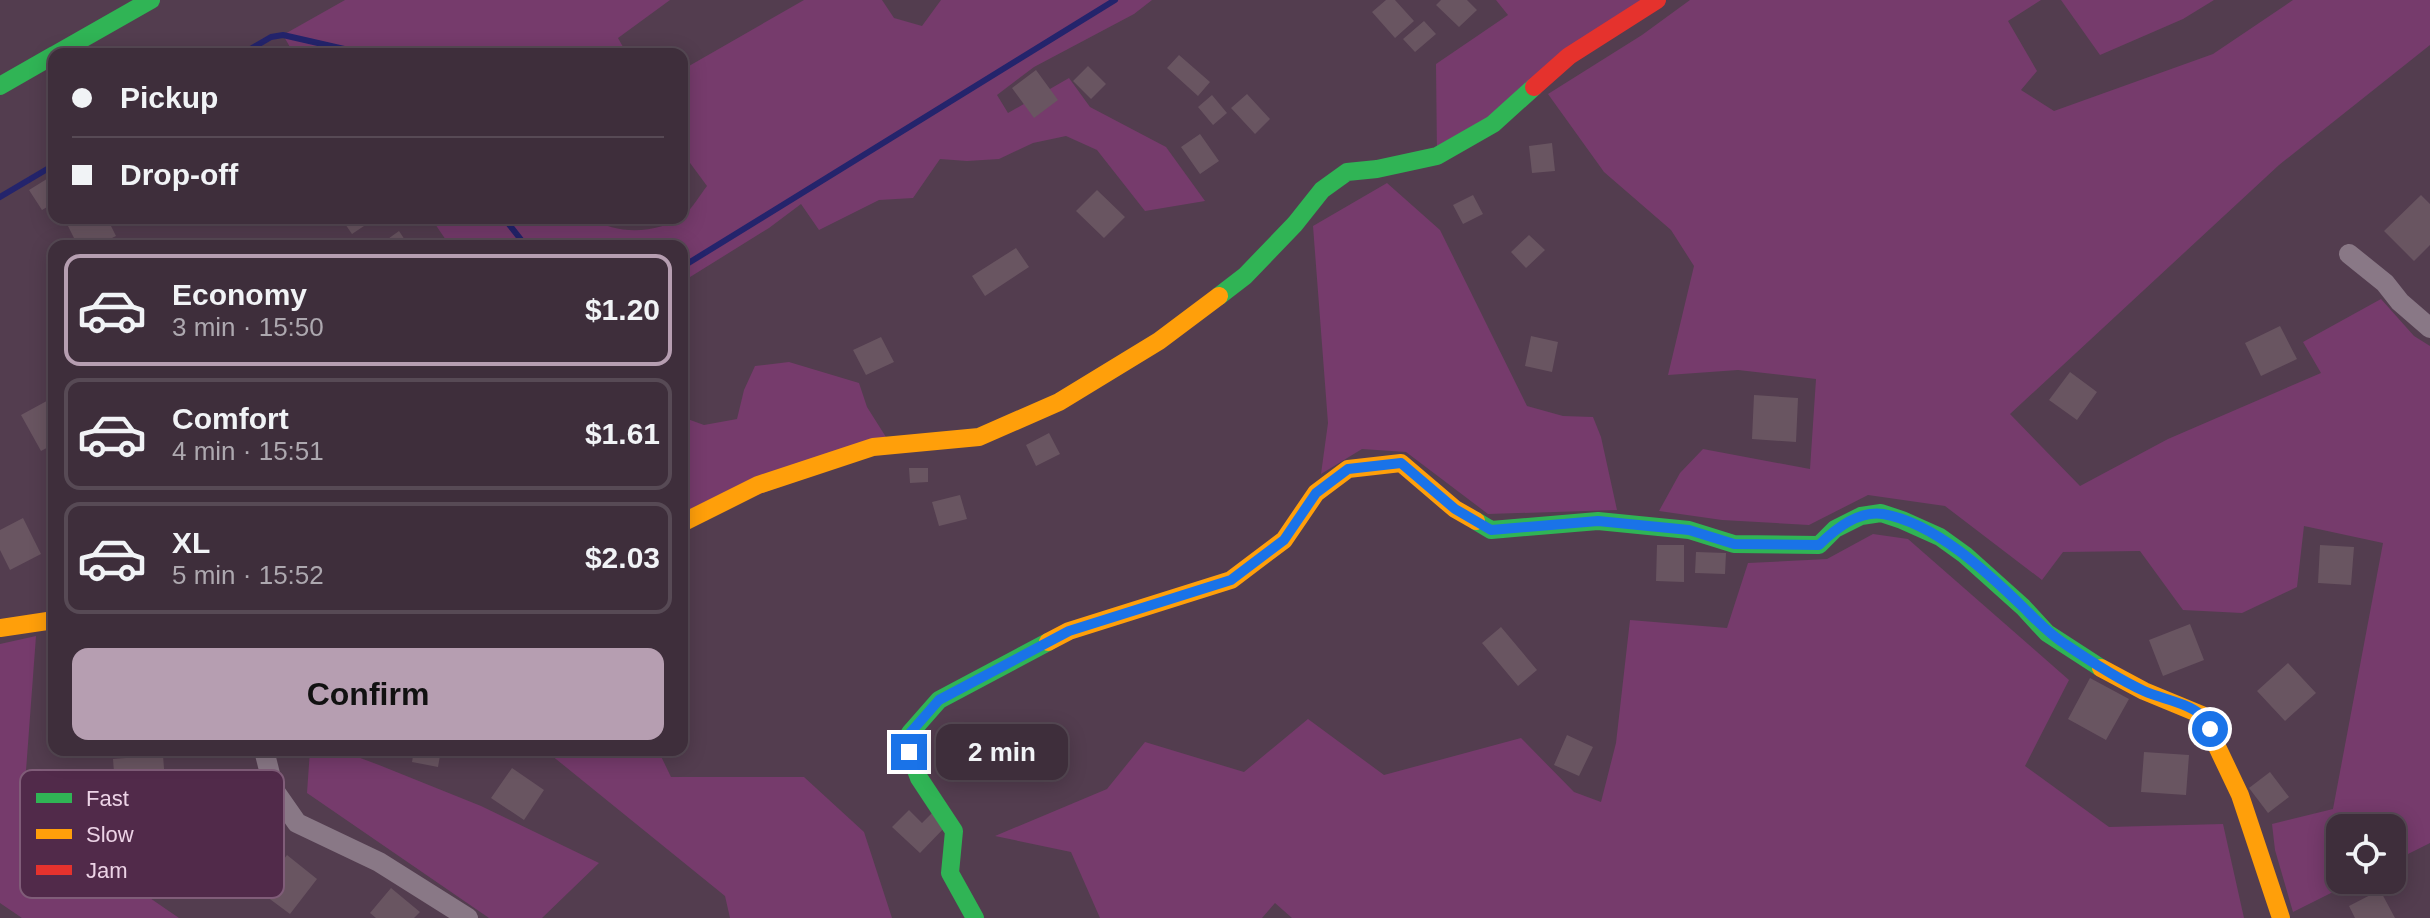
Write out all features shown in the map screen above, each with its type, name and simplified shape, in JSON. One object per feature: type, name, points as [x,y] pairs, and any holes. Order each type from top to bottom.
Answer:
[{"type":"main road","points":[[67,48],[151,0]]},
{"type":"main road","points":[[688,520],[758,485],[873,447],[979,437],[1059,402],[1159,341],[1245,276],[1295,224],[1322,190],[1347,172],[1437,156],[1493,124],[1569,56],[1657,0]]},
{"type":"main road","points":[[0,86],[48,59]]},
{"type":"main road","points":[[975,918],[950,873],[954,831],[919,778],[909,752],[910,733],[939,700],[1069,631],[1231,580],[1284,540],[1316,493],[1348,469],[1401,463],[1455,509],[1491,530],[1598,521],[1689,530],[1734,544],[1819,545],[1835,529],[1861,516],[1881,513],[1940,537],[2023,607],[2047,633],[2144,691],[2202,715],[2240,795],[2281,918]]},
{"type":"main road","points":[[0,628],[48,621]]},
{"type":"street","points":[[2349,254],[2385,283],[2400,302],[2430,328]]},
{"type":"street","points":[[284,804],[297,823],[379,862],[468,918]]},
{"type":"shaded area","points":[[345,0],[670,0],[618,38],[624,48],[291,48],[283,35]]},
{"type":"shaded area","points":[[804,0],[882,0],[894,18],[922,26],[941,0],[1152,0],[1134,14],[1034,67],[997,95],[1008,113],[1069,78],[1090,107],[1166,147],[1205,201],[1145,211],[1097,150],[1066,136],[1033,143],[999,159],[940,159],[913,198],[879,200],[819,230],[801,204],[769,228],[688,278],[688,240],[446,240],[435,224],[602,224],[638,230],[688,224],[688,212],[707,186],[688,160],[688,67]]},
{"type":"shaded area","points":[[1496,0],[1657,0],[1437,156],[1436,64],[1508,15]]},
{"type":"shaded area","points":[[1690,0],[2041,0],[2008,21],[2037,71],[2021,90],[2054,111],[2213,54],[2293,0],[2430,0],[2430,45],[2279,165],[2010,414],[2080,486],[2168,439],[2321,373],[2303,342],[2381,299],[2414,336],[2430,346],[2430,843],[2406,855],[2406,814],[2326,814],[2326,894],[2329,894],[2293,912],[2275,850],[2272,824],[2333,809],[2383,543],[2304,526],[2297,587],[2242,613],[2183,610],[2140,551],[2063,552],[2042,580],[1945,506],[1868,495],[1809,525],[1722,520],[1659,511],[1680,473],[1703,449],[1810,469],[1816,379],[1738,370],[1668,375],[1694,266],[1671,230],[1604,172],[1548,94],[1642,35]]},
{"type":"shaded area","points":[[2061,0],[2214,0],[2183,19],[2100,55]]},
{"type":"shaded area","points":[[1387,183],[1440,230],[1527,406],[1563,416],[1593,417],[1601,437],[1617,510],[1488,514],[1406,452],[1362,449],[1321,474],[1328,423],[1313,226]]},
{"type":"shaded area","points":[[789,362],[859,383],[867,407],[891,445],[688,521],[688,419],[704,425],[737,419],[744,390],[755,366]]},
{"type":"shaded area","points":[[1873,534],[1908,539],[2069,680],[2025,766],[2109,827],[2223,824],[2244,918],[1292,918],[1275,903],[1262,918],[1100,918],[1071,852],[995,836],[1107,789],[1145,742],[1244,772],[1308,719],[1384,775],[1521,738],[1574,792],[1601,802],[1616,743],[1630,620],[1727,628],[1748,563],[1827,559]]},
{"type":"shaded area","points":[[36,636],[26,770],[20,770],[20,898],[150,898],[179,918],[22,918],[0,903],[0,644]]},
{"type":"shaded area","points":[[310,756],[355,756],[481,806],[599,863],[542,918],[489,918],[307,793]]},
{"type":"shaded area","points":[[552,756],[661,756],[671,777],[804,777],[864,832],[892,918],[730,918],[725,896]]},
{"type":"building","points":[[1386,0],[1395,0],[1414,21],[1395,38],[1372,12]]},
{"type":"building","points":[[1441,0],[1467,0],[1477,10],[1459,27],[1436,5]]},
{"type":"building","points":[[1424,21],[1436,34],[1415,52],[1403,39]]},
{"type":"building","points":[[1179,55],[1210,82],[1198,96],[1167,68]]},
{"type":"building","points":[[1088,66],[1106,84],[1091,99],[1073,81]]},
{"type":"building","points":[[1036,70],[1058,100],[1034,118],[1012,88]]},
{"type":"building","points":[[1247,94],[1270,119],[1255,134],[1231,108]]},
{"type":"building","points":[[1212,95],[1227,113],[1213,125],[1198,107]]},
{"type":"building","points":[[1200,134],[1219,161],[1200,174],[1181,147]]},
{"type":"building","points":[[1552,143],[1555,171],[1532,173],[1529,146]]},
{"type":"building","points":[[48,178],[48,206],[42,210],[29,190]]},
{"type":"building","points":[[1097,190],[1125,217],[1104,238],[1076,211]]},
{"type":"building","points":[[1473,195],[1483,214],[1463,224],[1453,205]]},
{"type":"building","points":[[2421,195],[2430,204],[2430,245],[2414,261],[2384,231]]},
{"type":"building","points":[[67,224],[110,224],[116,236],[108,240],[75,240]]},
{"type":"building","points":[[345,224],[367,224],[352,234]]},
{"type":"building","points":[[399,231],[405,240],[386,240]]},
{"type":"building","points":[[1529,235],[1545,250],[1526,268],[1511,252]]},
{"type":"building","points":[[1016,248],[1029,267],[985,296],[972,276]]},
{"type":"building","points":[[2280,326],[2297,359],[2261,376],[2245,343]]},
{"type":"building","points":[[1531,336],[1558,342],[1552,372],[1525,366]]},
{"type":"building","points":[[881,337],[894,362],[866,375],[853,350]]},
{"type":"building","points":[[2070,372],[2097,392],[2077,420],[2049,400]]},
{"type":"building","points":[[1754,395],[1798,398],[1796,442],[1752,439]]},
{"type":"building","points":[[48,400],[48,447],[41,451],[21,415]]},
{"type":"building","points":[[1049,433],[1060,454],[1036,466],[1026,445]]},
{"type":"building","points":[[909,468],[928,468],[928,482],[910,483]]},
{"type":"building","points":[[960,495],[967,519],[939,526],[932,502]]},
{"type":"building","points":[[23,518],[41,554],[10,570],[0,550],[0,530]]},
{"type":"building","points":[[1657,545],[1684,545],[1684,582],[1656,581]]},
{"type":"building","points":[[2320,545],[2354,547],[2351,585],[2318,583]]},
{"type":"building","points":[[1696,552],[1726,553],[1725,574],[1695,573]]},
{"type":"building","points":[[2190,624],[2204,660],[2163,676],[2149,640]]},
{"type":"building","points":[[1501,627],[1537,670],[1518,686],[1482,643]]},
{"type":"building","points":[[2288,663],[2316,693],[2285,721],[2257,691]]},
{"type":"building","points":[[2090,678],[2129,699],[2106,740],[2068,719]]},
{"type":"building","points":[[1567,735],[1593,747],[1579,776],[1554,765]]},
{"type":"building","points":[[2144,752],[2189,755],[2186,795],[2141,792]]},
{"type":"building","points":[[163,756],[164,770],[114,770],[113,759]]},
{"type":"building","points":[[413,756],[440,756],[438,767],[412,762]]},
{"type":"building","points":[[512,768],[544,790],[524,820],[491,798]]},
{"type":"building","points":[[2270,772],[2289,797],[2268,813],[2249,788]]},
{"type":"building","points":[[909,810],[922,823],[933,812],[947,825],[920,853],[892,827]]},
{"type":"building","points":[[287,855],[317,879],[290,914],[268,898],[284,898],[284,859]]},
{"type":"building","points":[[391,888],[420,912],[414,918],[376,918],[370,913]]},
{"type":"building","points":[[2372,894],[2382,894],[2395,918],[2355,918],[2349,906]]},
{"type":"waterway","points":[[688,263],[1115,0]]},
{"type":"waterway","points":[[252,48],[271,37],[283,35],[340,48]]},
{"type":"waterway","points":[[0,197],[48,169]]},
{"type":"waterway","points":[[509,224],[521,240]]},
{"type":"traffic: fast","points":[[67,48],[151,0]]},
{"type":"traffic: fast","points":[[0,86],[48,58]]},
{"type":"traffic: fast","points":[[1219,296],[1245,276],[1295,224],[1322,190],[1347,172],[1437,156],[1493,124],[1534,87]]},
{"type":"traffic: fast","points":[[1476,521],[1491,530],[1598,521],[1689,530],[1734,544],[1819,545],[1835,529],[1861,516],[1881,513],[1940,537],[2023,607],[2047,633],[2101,668]]},
{"type":"traffic: fast","points":[[975,918],[950,873],[954,831],[919,778],[909,752],[910,733],[939,700],[1048,642]]},
{"type":"traffic: slow","points":[[688,520],[758,485],[873,447],[979,437],[1059,402],[1159,341],[1219,296]]},
{"type":"traffic: slow","points":[[1048,642],[1069,631],[1231,580],[1284,540],[1316,493],[1348,469],[1401,463],[1455,509],[1476,521]]},
{"type":"traffic: slow","points":[[0,628],[48,621]]},
{"type":"traffic: slow","points":[[2101,668],[2144,691],[2202,715],[2240,795],[2281,918]]},
{"type":"traffic: jam","points":[[1534,87],[1569,56],[1657,0]]},
{"type":"route","points":[[909,752],[910,733],[939,700],[1069,631],[1231,580],[1284,540],[1316,493],[1348,469],[1401,463],[1455,509],[1491,530],[1598,521],[1689,530],[1734,544],[1819,545],[1835,529],[1861,516],[1881,513],[1940,537],[2023,607],[2047,633],[2144,691],[2202,715],[2210,729]]}]
